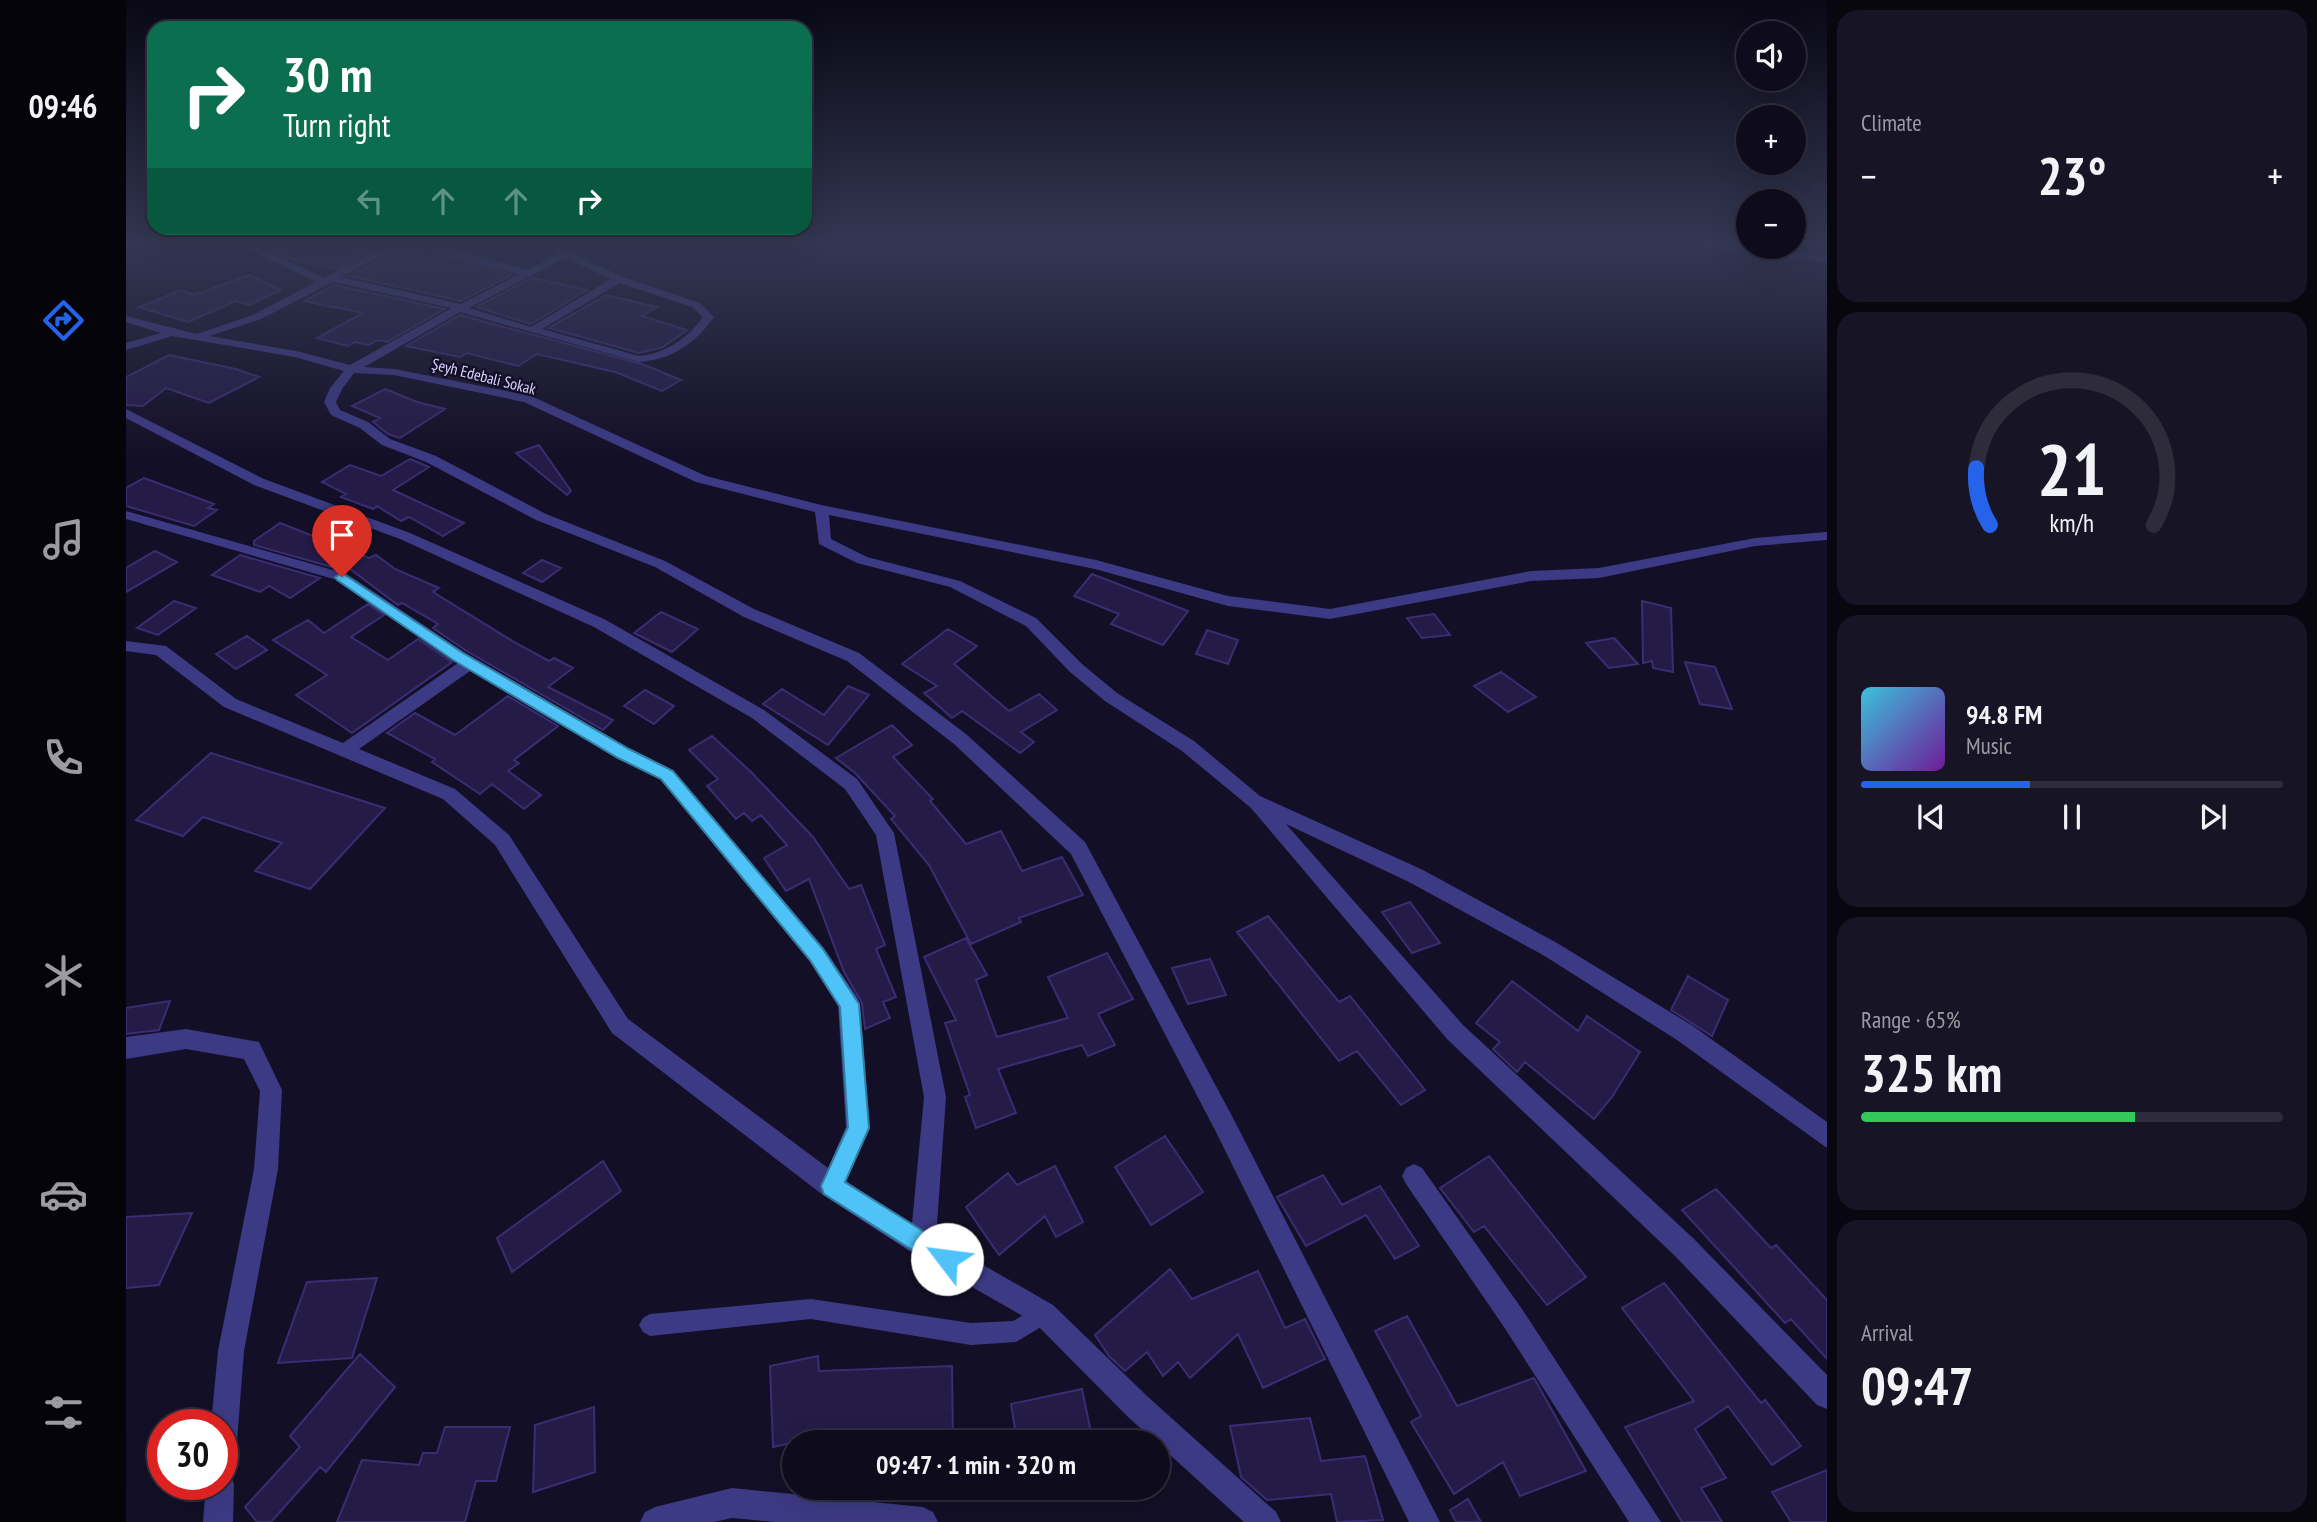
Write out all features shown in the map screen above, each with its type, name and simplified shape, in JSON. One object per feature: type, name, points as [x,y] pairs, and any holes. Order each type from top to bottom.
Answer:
[{"type":"street","points":[[199,336],[259,316]]},
{"type":"street","points":[[442,316],[351,369],[336,388],[330,402],[335,412],[363,425],[386,442],[431,459],[541,517],[660,564],[749,613],[853,657],[960,739],[1078,848],[1224,1124],[1425,1522]]},
{"type":"street","points":[[486,316],[639,359],[652,359],[664,356],[704,325],[708,316]]},
{"type":"street","points":[[533,330],[557,316]]},
{"type":"street","name":"Şeyh Edebali Sokak","points":[[126,319],[172,333],[296,354],[351,369],[394,372],[527,400],[701,480],[821,509],[1096,565],[1227,601],[1330,614],[1531,576],[1600,573],[1755,542],[1827,536]]},
{"type":"street","points":[[126,347],[172,333]]},
{"type":"street","points":[[126,413],[258,482],[405,537],[599,624],[758,714],[851,784],[885,833],[935,1097],[923,1245]]},
{"type":"street","points":[[821,509],[825,525],[824,541],[862,560],[955,584],[1031,622],[1076,668],[1111,697],[1188,746],[1254,801],[1455,1032],[1684,1247],[1827,1395]]},
{"type":"street","points":[[126,515],[342,577],[470,663],[623,753],[667,775],[817,954],[849,1004],[858,1128],[832,1186]]},
{"type":"street","points":[[126,646],[160,650],[230,704],[449,793],[502,840],[620,1026],[832,1186],[923,1245],[1044,1314],[1137,1406],[1266,1522]]},
{"type":"street","points":[[344,751],[470,663]]},
{"type":"street","points":[[1254,801],[1416,876],[1550,949],[1685,1033],[1827,1136]]},
{"type":"street","points":[[126,1048],[186,1039],[251,1050],[271,1090],[266,1169],[231,1351],[226,1409]]},
{"type":"street","points":[[1414,1176],[1513,1318],[1646,1522]]},
{"type":"street","points":[[218,1522],[219,1500]]},
{"type":"street","points":[[655,1522],[732,1503],[923,1522]]},
{"type":"lane","points":[[650,1325],[811,1309],[971,1334],[1016,1331],[1044,1314]]},
{"type":"building","points":[[168,316],[202,316],[188,322]]},
{"type":"building","points":[[357,316],[433,316],[387,342],[378,340],[369,345],[355,342],[348,346],[317,338]]},
{"type":"building","points":[[458,316],[464,316],[642,364],[681,380],[662,391],[615,372],[537,354],[518,366],[467,353],[460,357],[406,346]]},
{"type":"building","points":[[505,316],[544,316],[531,324]]},
{"type":"building","points":[[570,316],[642,316],[687,330],[663,347],[639,353],[549,328]]},
{"type":"building","points":[[169,355],[236,369],[259,377],[209,403],[166,388],[143,406],[126,405],[126,377]]},
{"type":"building","points":[[385,389],[417,402],[445,409],[400,438],[388,434],[373,422],[380,418],[352,406]]},
{"type":"building","points":[[539,445],[571,491],[567,495],[516,453]]},
{"type":"building","points":[[410,459],[429,467],[393,490],[464,523],[443,536],[409,517],[401,521],[377,506],[373,509],[341,497],[346,494],[322,482],[350,465],[381,476]]},
{"type":"building","points":[[144,478],[214,504],[208,508],[217,510],[194,526],[126,506],[126,488]]},
{"type":"building","points":[[280,523],[369,558],[376,555],[395,569],[439,588],[433,592],[514,642],[549,661],[554,658],[573,668],[548,687],[613,720],[603,730],[465,650],[433,628],[438,624],[402,603],[398,605],[342,563],[335,568],[254,545],[254,541]]},
{"type":"building","points":[[155,551],[177,562],[126,592],[126,568]]},
{"type":"building","points":[[240,555],[320,578],[290,598],[269,586],[260,592],[212,575]]},
{"type":"building","points":[[542,560],[561,568],[542,582],[523,573]]},
{"type":"building","points":[[1092,574],[1188,611],[1163,645],[1111,624],[1119,614],[1074,596]]},
{"type":"building","points":[[174,601],[196,608],[158,635],[137,628]]},
{"type":"building","points":[[1642,601],[1671,608],[1673,672],[1653,668],[1652,661],[1643,663]]},
{"type":"building","points":[[368,604],[384,615],[351,637],[388,660],[418,639],[452,662],[352,733],[296,695],[327,675],[273,640],[308,620],[324,633]]},
{"type":"building","points":[[661,612],[698,629],[672,652],[634,633]]},
{"type":"building","points":[[1434,614],[1450,635],[1422,638],[1407,618]]},
{"type":"building","points":[[948,629],[977,646],[954,664],[1009,711],[1039,694],[1057,710],[1021,732],[1034,742],[1020,753],[962,711],[952,718],[924,693],[937,686],[902,664]]},
{"type":"building","points":[[1207,630],[1238,640],[1228,664],[1196,654]]},
{"type":"building","points":[[247,636],[267,650],[236,669],[216,654]]},
{"type":"building","points":[[1614,638],[1638,664],[1609,668],[1586,643]]},
{"type":"building","points":[[1685,662],[1715,667],[1732,709],[1700,704]]},
{"type":"building","points":[[1501,672],[1536,697],[1508,712],[1474,686]]},
{"type":"building","points":[[848,686],[869,695],[828,745],[763,704],[782,689],[824,715]]},
{"type":"building","points":[[645,690],[674,706],[654,724],[624,706]]},
{"type":"building","points":[[508,696],[558,726],[514,760],[519,763],[508,771],[541,795],[524,809],[492,784],[480,794],[432,762],[435,759],[387,733],[415,713],[455,735]]},
{"type":"building","points":[[892,725],[912,745],[893,757],[933,799],[930,801],[966,844],[1001,831],[1022,871],[1062,857],[1083,895],[1019,918],[1021,922],[971,944],[929,865],[891,819],[895,816],[855,773],[836,758]]},
{"type":"building","points":[[712,736],[751,772],[813,837],[849,889],[861,885],[885,945],[876,949],[896,997],[883,1002],[890,1018],[865,1029],[862,1003],[844,972],[809,879],[786,891],[764,858],[787,845],[761,815],[752,821],[744,813],[736,819],[707,786],[718,779],[689,750]]},
{"type":"building","points":[[211,753],[385,808],[310,889],[255,871],[282,843],[203,817],[183,836],[136,820]]},
{"type":"building","points":[[1410,902],[1440,943],[1412,953],[1382,912]]},
{"type":"building","points":[[1268,916],[1339,1002],[1350,996],[1425,1090],[1401,1105],[1357,1051],[1339,1061],[1237,932]]},
{"type":"building","points":[[966,938],[987,975],[976,980],[997,1037],[1068,1018],[1048,977],[1107,953],[1133,999],[1098,1014],[1115,1045],[1088,1056],[1082,1045],[998,1069],[1016,1113],[976,1128],[965,1097],[970,1095],[945,1023],[956,1020],[924,957]]},
{"type":"building","points":[[1210,959],[1226,995],[1188,1004],[1172,968]]},
{"type":"building","points":[[1688,976],[1728,1000],[1712,1036],[1671,1010]]},
{"type":"building","points":[[1512,981],[1578,1031],[1587,1016],[1640,1052],[1612,1097],[1594,1119],[1525,1062],[1517,1072],[1493,1049],[1500,1042],[1476,1023]]},
{"type":"building","points":[[170,1001],[159,1030],[126,1034],[126,1008]]},
{"type":"building","points":[[1165,1136],[1203,1192],[1151,1225],[1115,1167]]},
{"type":"building","points":[[1489,1156],[1586,1277],[1547,1305],[1484,1226],[1474,1232],[1440,1188]]},
{"type":"building","points":[[603,1161],[621,1191],[512,1272],[497,1238]]},
{"type":"building","points":[[1055,1166],[1083,1222],[1056,1237],[1045,1216],[999,1255],[966,1207],[1008,1173],[1017,1185]]},
{"type":"building","points":[[1323,1175],[1342,1205],[1380,1186],[1419,1246],[1395,1259],[1366,1215],[1306,1246],[1277,1197]]},
{"type":"building","points":[[1716,1189],[1771,1248],[1776,1245],[1827,1300],[1827,1359],[1791,1319],[1785,1323],[1682,1210]]},
{"type":"building","points":[[192,1213],[159,1285],[126,1288],[126,1217]]},
{"type":"building","points":[[1170,1269],[1192,1299],[1258,1271],[1285,1328],[1305,1319],[1325,1359],[1263,1388],[1238,1334],[1190,1378],[1178,1362],[1163,1376],[1147,1352],[1125,1371],[1109,1356],[1095,1335]]},
{"type":"building","points":[[377,1278],[352,1358],[278,1363],[307,1282]]},
{"type":"building","points":[[1664,1283],[1761,1403],[1765,1400],[1801,1446],[1772,1465],[1728,1406],[1695,1429],[1726,1478],[1701,1488],[1722,1522],[1682,1522],[1625,1427],[1694,1401],[1622,1308]]},
{"type":"building","points":[[1407,1316],[1457,1406],[1534,1378],[1586,1471],[1520,1496],[1503,1462],[1454,1494],[1411,1422],[1421,1416],[1375,1331]]},
{"type":"building","points":[[360,1354],[395,1387],[326,1472],[320,1467],[271,1522],[257,1522],[245,1507],[300,1447],[290,1436]]},
{"type":"building","points":[[818,1356],[819,1371],[952,1366],[953,1430],[782,1430],[782,1445],[773,1447],[770,1366]]},
{"type":"building","points":[[1082,1389],[1091,1430],[1015,1430],[1011,1404]]},
{"type":"building","points":[[594,1407],[595,1472],[533,1492],[535,1425]]},
{"type":"building","points":[[1310,1418],[1321,1461],[1365,1456],[1383,1520],[1337,1522],[1331,1494],[1267,1500],[1241,1477],[1230,1426]]},
{"type":"building","points":[[445,1427],[510,1427],[496,1481],[476,1481],[465,1522],[337,1522],[362,1460],[419,1465],[423,1453],[437,1453]]},
{"type":"building","points":[[1827,1470],[1827,1522],[1791,1522],[1772,1492]]},
{"type":"building","points":[[1468,1499],[1481,1522],[1456,1522],[1450,1510]]},
{"type":"route","points":[[342,577],[458,656],[623,753],[667,775],[817,954],[849,1004],[858,1128],[832,1186],[947,1259]]}]
